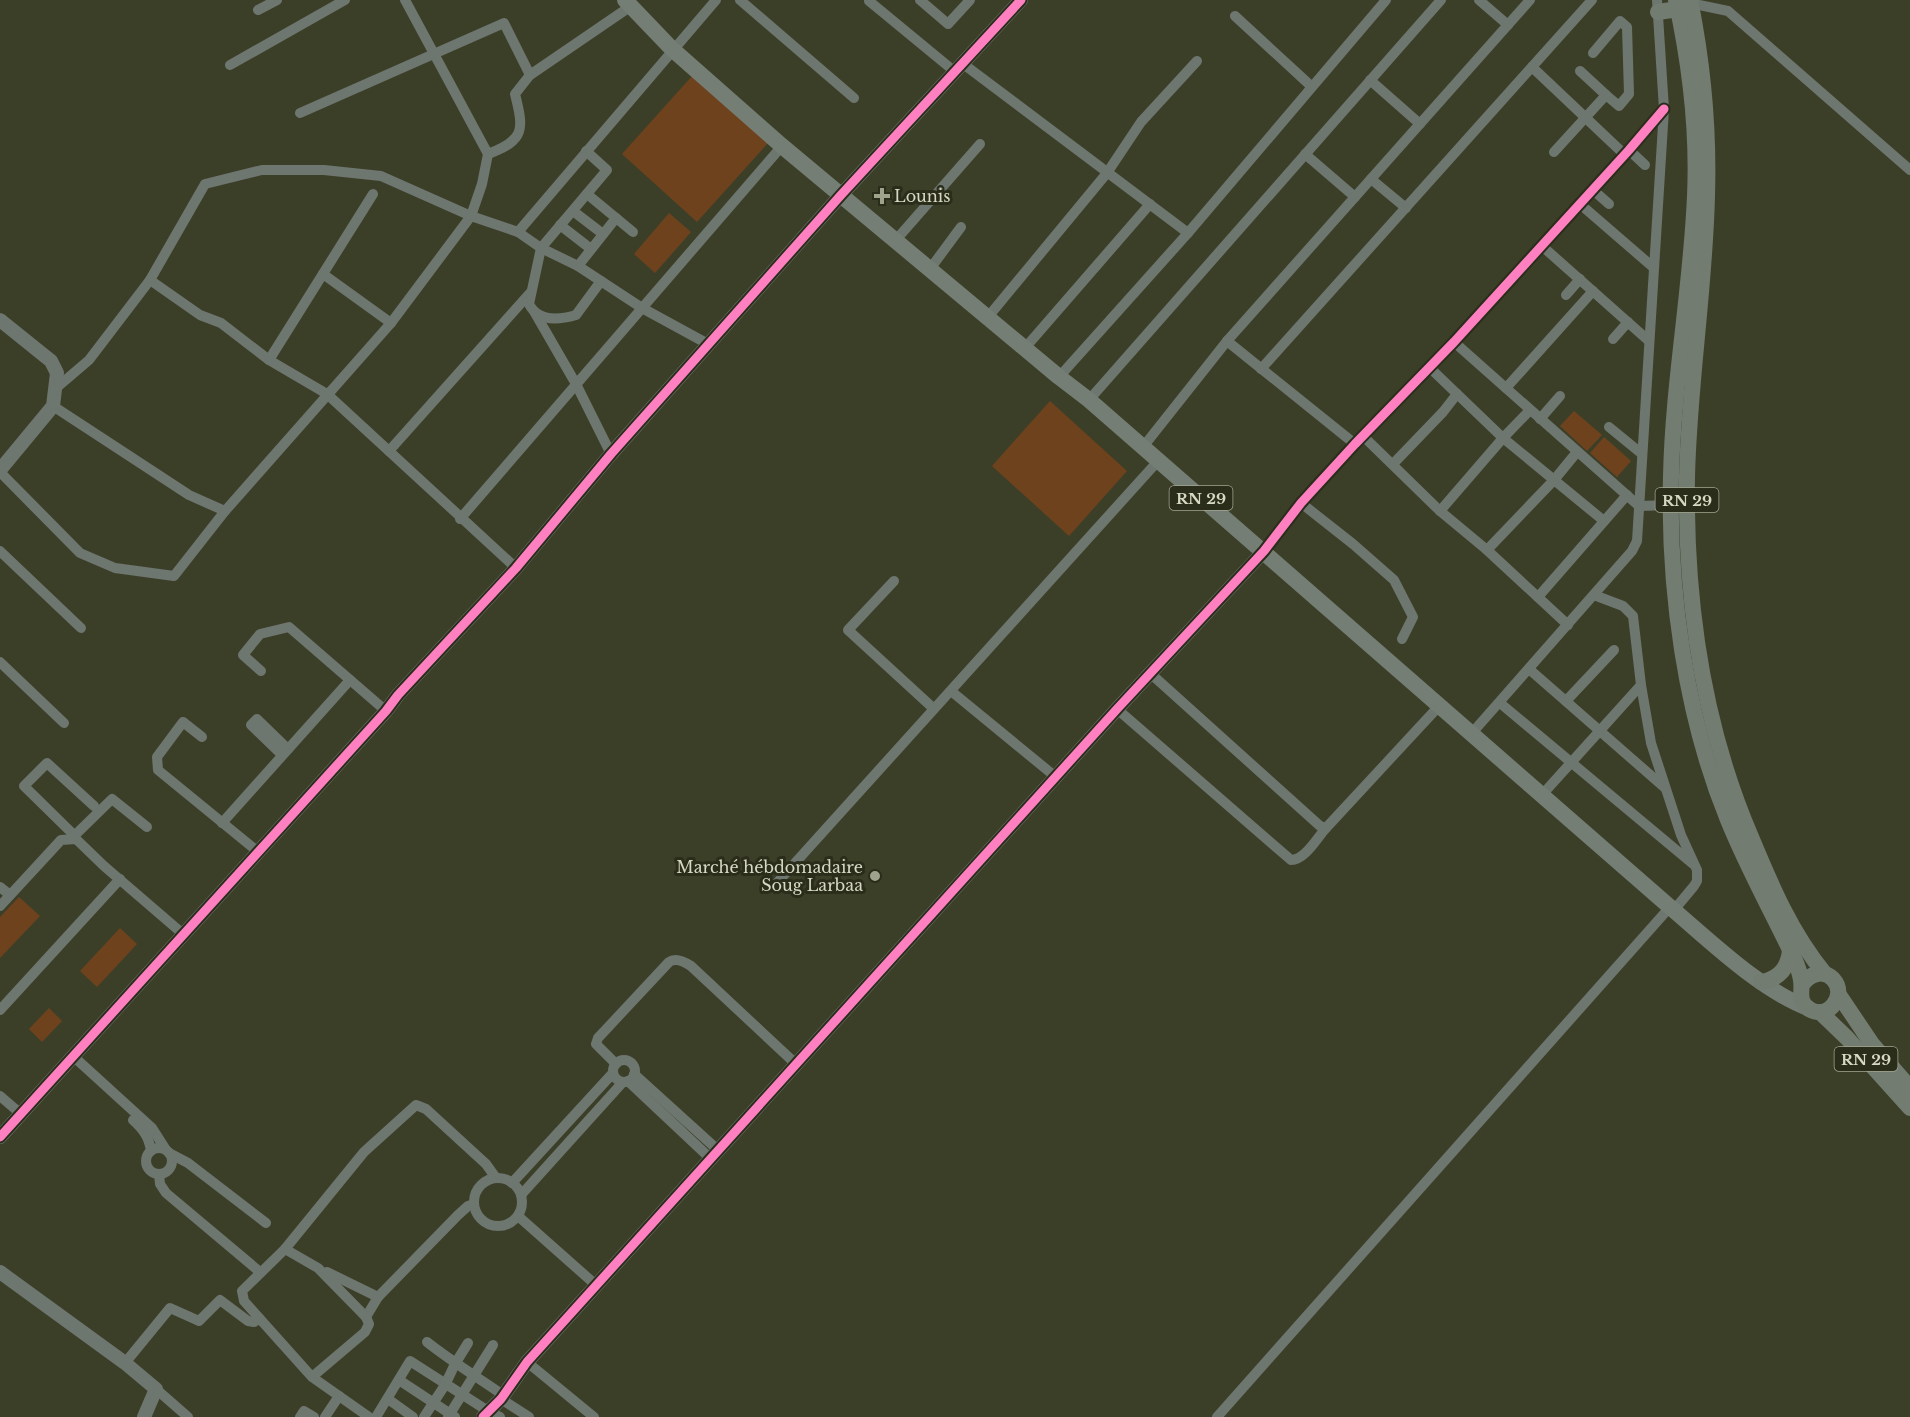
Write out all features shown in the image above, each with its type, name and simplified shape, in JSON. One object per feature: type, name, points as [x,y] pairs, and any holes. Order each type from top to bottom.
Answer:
[{"type":"highway","points":[[1657,3],[1684,3]]},
{"type":"highway","name":"RN 29","points":[[1684,3],[1694,125],[1695,195],[1671,477],[1671,557],[1675,603],[1694,705],[1706,752],[1728,819],[1790,950],[1801,987]]},
{"type":"highway","name":"RN 29","points":[[1684,3],[1703,85],[1707,162],[1705,249],[1687,475],[1691,603],[1706,701],[1722,758],[1742,815],[1779,901],[1804,946],[1825,974]]},
{"type":"highway","points":[[1761,982],[1773,979],[1782,972],[1788,962],[1790,950]]},
{"type":"highway","points":[[1814,974],[1825,974],[1836,982],[1838,1000],[1831,1009],[1814,1010],[1802,1000],[1801,987],[1814,974]]},
{"type":"highway","name":"RN 29","points":[[1839,995],[1868,1038],[1910,1088]]},
{"type":"highway","name":"RN 29","points":[[1814,1010],[1842,1033],[1910,1108]]},
{"type":"main road","name":"RN 29","points":[[628,3],[672,50],[782,146],[1089,400],[1672,909],[1761,982],[1778,994],[1814,1010]]},
{"type":"main road","points":[[1778,994],[1801,987]]},
{"type":"street","points":[[258,10],[277,0]]},
{"type":"street","points":[[230,64],[345,0]]},
{"type":"street","points":[[0,320],[51,361],[57,373],[53,406],[0,471],[80,553],[115,568],[174,576],[225,511],[391,323],[471,216],[482,184],[488,154],[405,0]]},
{"type":"street","points":[[518,232],[716,0]]},
{"type":"street","points":[[740,0],[854,98]]},
{"type":"street","points":[[920,0],[948,24],[970,0]]},
{"type":"street","points":[[0,1137],[398,695],[516,568],[611,453],[841,195],[1021,0]]},
{"type":"street","points":[[1059,377],[1188,233],[1386,0]]},
{"type":"street","points":[[1089,400],[1441,0]]},
{"type":"street","points":[[1479,0],[1508,25]]},
{"type":"street","points":[[1143,447],[1227,341],[1530,0]]},
{"type":"street","points":[[1261,369],[1592,0]]},
{"type":"street","points":[[869,1],[1188,233]]},
{"type":"street","points":[[488,154],[509,146],[520,132],[521,116],[515,94],[530,75],[628,3]]},
{"type":"street","points":[[1472,732],[1635,548],[1638,538],[1664,109],[1657,3]]},
{"type":"street","points":[[1684,3],[1728,11],[1910,170]]},
{"type":"street","points":[[1235,16],[1311,86]]},
{"type":"street","points":[[1580,71],[1618,106],[1629,94],[1627,27],[1620,21],[1593,53]]},
{"type":"street","points":[[300,113],[504,23],[530,75]]},
{"type":"street","points":[[988,317],[1107,173],[1141,122],[1197,61]]},
{"type":"street","points":[[1532,68],[1586,118],[1645,165]]},
{"type":"street","points":[[1370,80],[1420,124]]},
{"type":"street","points":[[1554,152],[1606,95]]},
{"type":"street","points":[[376,1417],[410,1361],[491,1415],[528,1362],[1117,709],[1264,551],[1301,503],[1454,342],[1664,109]]},
{"type":"street","points":[[895,240],[980,144]]},
{"type":"street","points":[[460,519],[782,146]]},
{"type":"street","points":[[586,151],[607,170],[541,248],[529,304],[576,384],[611,453]]},
{"type":"street","points":[[1305,154],[1355,197]]},
{"type":"street","points":[[55,389],[89,360],[150,280],[205,184],[262,170],[324,170],[381,176],[471,216],[518,232],[541,248],[578,266],[642,308],[708,344]]},
{"type":"street","points":[[1371,178],[1406,208]]},
{"type":"street","points":[[1593,190],[1609,204]]},
{"type":"street","points":[[269,360],[373,194]]},
{"type":"street","points":[[586,194],[633,232]]},
{"type":"street","points":[[1024,348],[1150,204]]},
{"type":"street","points":[[1580,204],[1654,268]]},
{"type":"street","points":[[573,211],[603,234]]},
{"type":"street","points":[[578,266],[616,218]]},
{"type":"street","points":[[560,225],[591,249]]},
{"type":"street","points":[[930,269],[961,227]]},
{"type":"street","points":[[1542,246],[1649,341]]},
{"type":"street","points":[[323,274],[391,323]]},
{"type":"street","points":[[1566,295],[1580,279]]},
{"type":"street","points":[[150,280],[200,315],[221,323],[269,360],[327,394],[460,519],[516,568]]},
{"type":"street","points":[[535,313],[556,320],[576,315],[601,281]]},
{"type":"street","points":[[1506,388],[1593,291]]},
{"type":"street","points":[[389,451],[530,293]]},
{"type":"street","points":[[1613,339],[1628,322]]},
{"type":"street","points":[[1227,341],[1261,369],[1394,464],[1440,511],[1487,550],[1568,625]]},
{"type":"street","points":[[1454,342],[1639,506],[1671,505]]},
{"type":"street","points":[[1429,367],[1503,438],[1604,521]]},
{"type":"street","points":[[1394,464],[1457,394]]},
{"type":"street","points":[[1540,419],[1560,396]]},
{"type":"street","points":[[53,406],[189,495],[225,511]]},
{"type":"street","points":[[1440,511],[1530,410]]},
{"type":"street","points":[[1609,427],[1642,454]]},
{"type":"street","points":[[1487,550],[1554,480],[1577,452]]},
{"type":"street","points":[[777,884],[933,708],[951,691],[1158,461]]},
{"type":"street","points":[[1538,597],[1627,495]]},
{"type":"street","points":[[1301,503],[1394,580],[1413,617],[1402,639]]},
{"type":"street","points":[[0,551],[81,628]]},
{"type":"street","points":[[894,581],[848,630],[933,708]]},
{"type":"street","points":[[1217,1417],[1697,881],[1696,865],[1681,835],[1651,743],[1633,616],[1623,606],[1594,595]]},
{"type":"street","points":[[261,671],[243,654],[260,634],[289,627],[386,711]]},
{"type":"street","points":[[1566,701],[1614,650]]},
{"type":"street","points":[[0,662],[64,723]]},
{"type":"street","points":[[1529,669],[1666,789]]},
{"type":"street","points":[[1150,673],[1320,826],[1326,828]]},
{"type":"street","points":[[222,823],[350,680]]},
{"type":"street","points":[[1541,795],[1641,685]]},
{"type":"street","points":[[951,691],[1057,778]]},
{"type":"street","points":[[1500,702],[1696,865]]},
{"type":"street","points":[[1117,709],[1291,860],[1298,860],[1440,705]]},
{"type":"street","points":[[202,737],[183,722],[157,757],[158,770],[257,851]]},
{"type":"street","points":[[94,806],[47,763],[24,786],[72,837],[183,934]]},
{"type":"street","points":[[0,906],[61,840],[72,837],[112,799],[147,827]]},
{"type":"street","points":[[0,1010],[120,879]]},
{"type":"street","points":[[0,887],[10,895]]},
{"type":"street","points":[[715,1155],[629,1079],[615,1078],[615,1069],[596,1044],[598,1038],[669,962],[678,960],[691,966],[797,1065]]},
{"type":"street","points":[[71,1059],[143,1130],[151,1151]]},
{"type":"street","points":[[71,1059],[153,1128],[168,1152],[171,1165],[167,1171],[159,1174],[152,1172],[147,1165],[147,1157],[151,1151],[159,1148],[168,1152],[188,1163],[266,1223]]},
{"type":"street","points":[[512,1182],[615,1069],[624,1060],[629,1062],[634,1069],[629,1079],[521,1195]]},
{"type":"street","points":[[0,1096],[21,1114]]},
{"type":"street","points":[[369,1417],[312,1377],[246,1305],[242,1291],[285,1249],[364,1152],[416,1105],[426,1109],[486,1164],[496,1178]]},
{"type":"street","points":[[159,1174],[160,1184],[166,1193],[260,1272]]},
{"type":"street","points":[[496,1178],[512,1182],[521,1195],[522,1206],[518,1216],[505,1225],[495,1226],[481,1219],[474,1204],[478,1189],[486,1182],[496,1178]]},
{"type":"street","points":[[366,1317],[378,1297],[458,1215],[474,1204]]},
{"type":"street","points":[[518,1216],[597,1286]]},
{"type":"street","points":[[285,1249],[378,1297]]},
{"type":"street","points":[[312,1377],[365,1332],[369,1324],[366,1317],[318,1268]]},
{"type":"street","points":[[0,1272],[125,1363],[188,1417]]},
{"type":"street","points":[[125,1363],[170,1308],[199,1321],[220,1300],[248,1322],[254,1322],[259,1318]]},
{"type":"street","points":[[427,1342],[455,1364],[475,1375],[529,1417]]},
{"type":"street","points":[[424,1417],[468,1344]]},
{"type":"street","points":[[399,1380],[451,1416],[493,1345]]},
{"type":"street","points":[[528,1362],[581,1413],[594,1417]]},
{"type":"street","points":[[144,1417],[156,1389]]},
{"type":"street","points":[[325,1417],[339,1396]]},
{"type":"street","points":[[388,1399],[413,1417]]},
{"type":"street","points":[[300,1417],[304,1410],[314,1417]]},
{"type":"shaded area","points":[[693,75],[768,143],[697,222],[622,154]]},
{"type":"shaded area","points":[[669,213],[691,232],[655,273],[634,254]]},
{"type":"shaded area","points":[[1050,401],[1127,471],[1069,536],[992,466]]},
{"type":"shaded area","points":[[1574,411],[1602,435],[1587,451],[1560,426]]},
{"type":"shaded area","points":[[1604,437],[1631,461],[1617,477],[1590,453]]},
{"type":"shaded area","points":[[19,897],[40,916],[0,958],[0,917]]},
{"type":"shaded area","points":[[120,928],[137,944],[97,987],[80,971]]},
{"type":"shaded area","points":[[49,1008],[62,1021],[42,1042],[29,1029]]},
{"type":"cycle path","points":[[0,1137],[398,695],[516,568],[611,454],[841,195],[1021,0]]},
{"type":"cycle path","points":[[483,1417],[501,1399],[527,1362],[1117,709],[1264,551],[1301,503],[1454,342],[1664,109]]},
{"type":"place","name":"Lounis","points":[[882,196]]},
{"type":"place","name":"Marché hébdomadaire Soug Larbaa","points":[[875,876]]}]
